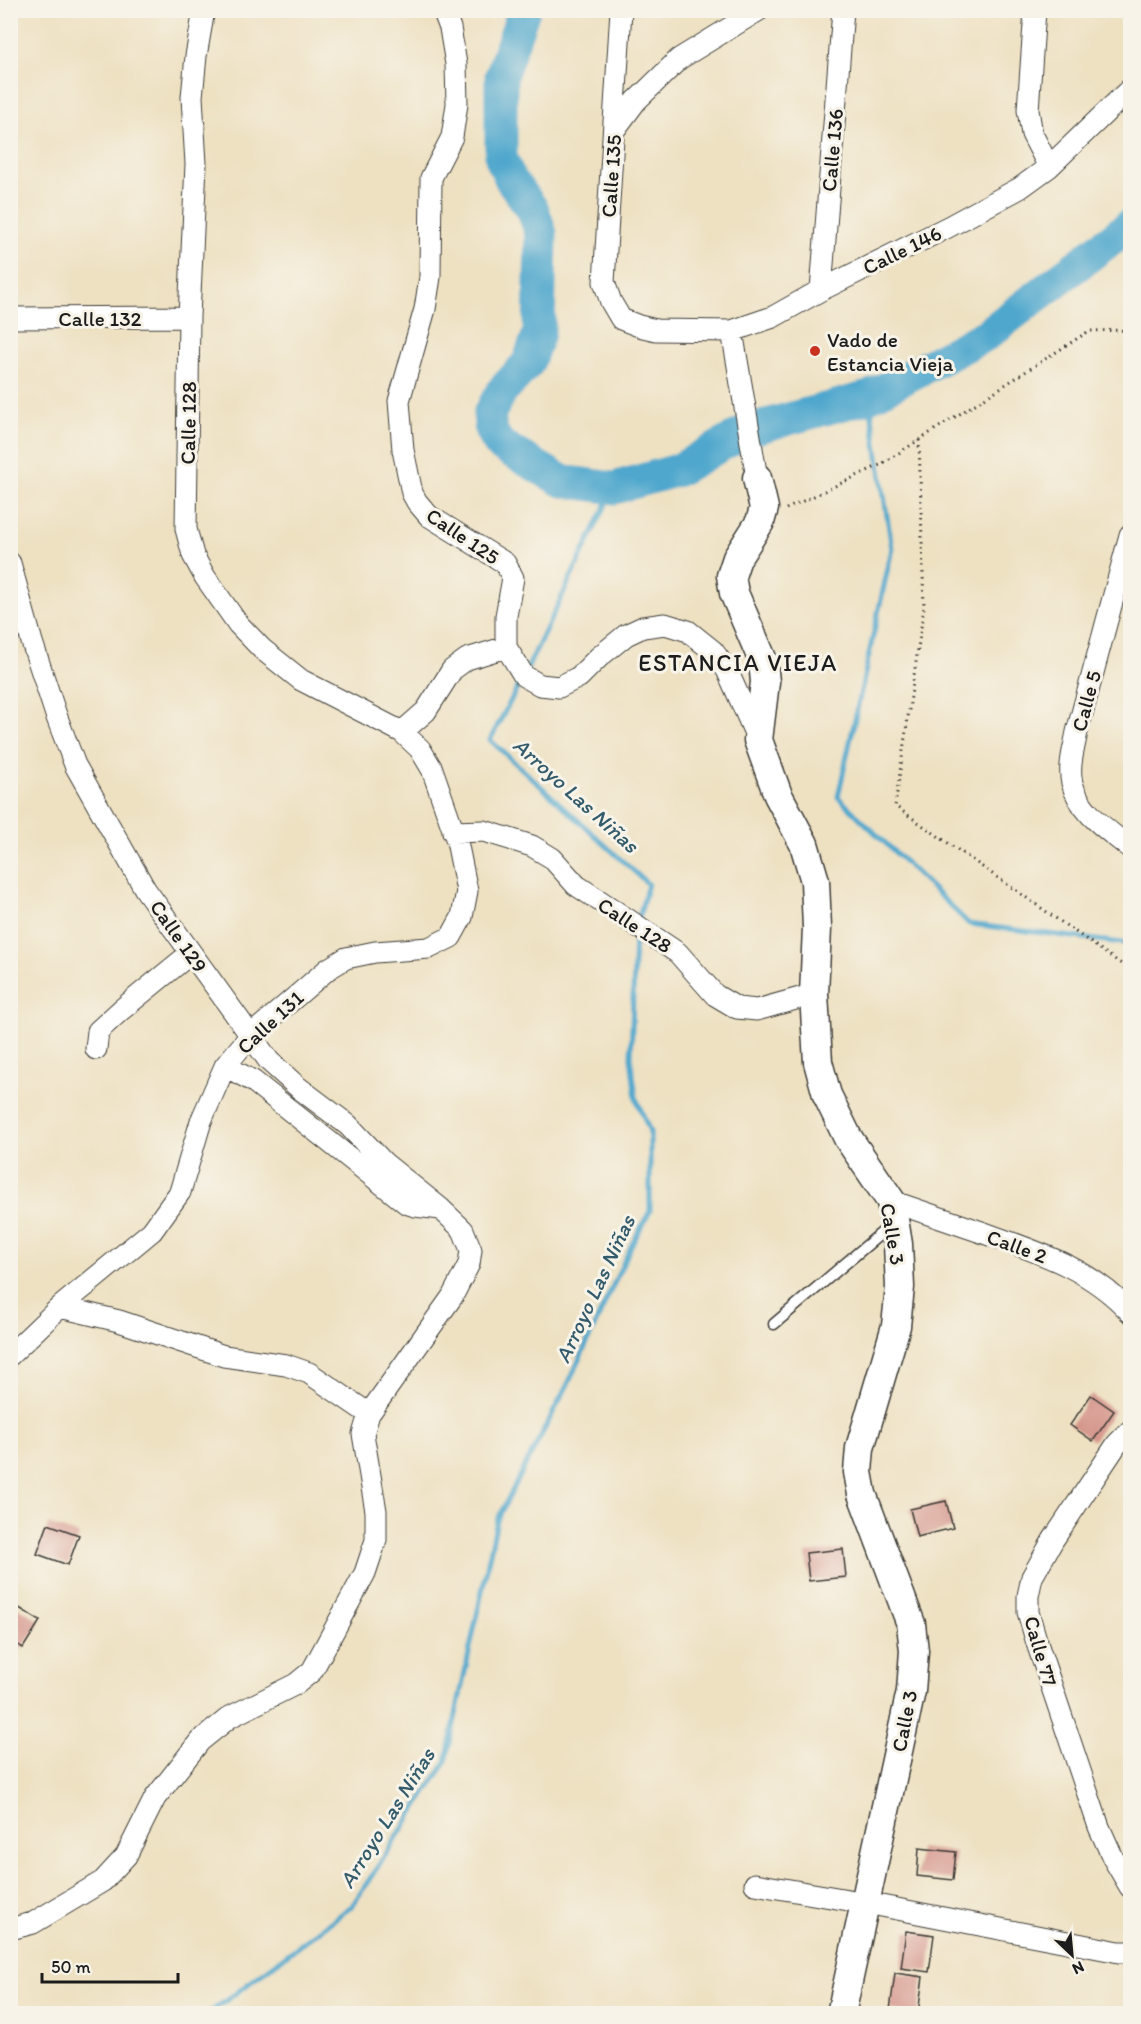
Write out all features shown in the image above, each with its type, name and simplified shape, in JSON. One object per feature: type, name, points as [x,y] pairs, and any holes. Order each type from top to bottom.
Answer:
[{"type":"street","name":"Calle 128","points":[[204,10],[192,97],[196,164],[189,317],[186,529],[193,555],[205,578],[238,624],[262,649],[301,680],[402,732]]},
{"type":"street","name":"Calle 125","points":[[443,10],[450,28],[456,64],[457,104],[452,137],[431,178],[429,277],[425,309],[399,401],[402,440],[412,493],[417,502],[429,516],[505,563],[513,578],[506,616],[506,647]]},
{"type":"street","name":"Calle 135","points":[[621,10],[604,282],[611,302],[621,318],[639,326]]},
{"type":"street","points":[[615,129],[636,101],[679,59],[759,10]]},
{"type":"street","name":"Calle 136","points":[[821,290],[843,10]]},
{"type":"street","points":[[1035,10],[1028,110],[1032,134],[1049,167]]},
{"type":"street","name":"Calle 146","points":[[639,326],[656,330],[732,331],[773,317],[1020,188],[1049,167],[1131,89]]},
{"type":"street","name":"Calle 132","points":[[10,318],[189,317]]},
{"type":"street","points":[[732,331],[764,507],[760,522]]},
{"type":"street","name":"Calle 3","points":[[760,522],[737,558],[730,576],[734,593],[763,661],[765,682],[758,740],[778,795],[804,844],[815,880],[817,928],[814,994],[818,1062],[827,1095],[848,1138],[893,1212],[898,1244],[900,1287],[896,1326],[860,1448],[858,1472],[862,1494],[911,1624],[914,1651],[911,1690],[841,2013]]},
{"type":"street","name":"Calle 5","points":[[1130,540],[1077,732],[1071,762],[1072,783],[1081,804],[1094,818],[1131,848]]},
{"type":"street","name":"Calle 129","points":[[10,563],[32,642],[75,765],[145,889],[269,1061],[299,1088],[348,1125],[384,1163],[463,1230],[471,1250],[469,1264],[452,1297],[369,1414]]},
{"type":"street","points":[[402,732],[426,711],[452,670],[467,659],[506,647],[524,675],[540,685],[559,687],[579,677],[626,634],[643,627],[665,624],[688,631],[713,651],[727,670],[758,740]]},
{"type":"street","name":"Calle 131","points":[[10,1355],[60,1307],[152,1231],[180,1192],[201,1121],[225,1066],[250,1036],[328,969],[346,958],[375,952],[429,948],[451,937],[462,917],[467,891],[457,841],[432,770],[420,749],[402,732]]},
{"type":"street","name":"Calle 128","points":[[453,832],[484,831],[532,846],[552,858],[576,885],[678,953],[714,994],[737,1008],[757,1010],[814,994]]},
{"type":"street","points":[[96,1049],[98,1031],[191,953]]},
{"type":"street","points":[[225,1066],[253,1081],[406,1203],[441,1209]]},
{"type":"street","name":"Calle 2","points":[[893,1212],[1041,1252],[1088,1276],[1115,1296],[1131,1312]]},
{"type":"street","points":[[10,1929],[33,1923],[103,1881],[126,1856],[155,1798],[200,1741],[230,1718],[296,1684],[312,1671],[365,1573],[376,1540],[376,1511],[363,1434],[369,1414],[309,1373],[286,1365],[224,1356],[119,1322],[60,1307]]},
{"type":"street","name":"Calle 77","points":[[1131,1431],[1117,1444],[1053,1540],[1032,1577],[1028,1596],[1028,1612],[1099,1827],[1113,1858],[1131,1887]]},
{"type":"street","points":[[755,1884],[1119,1952],[1131,1952]]},
{"type":"lane","points":[[774,1324],[893,1212]]},
{"type":"path","points":[[760,522],[880,465],[1089,332],[1131,330]]},
{"type":"path","points":[[919,440],[924,607],[895,806],[1131,970]]},
{"type":"building","points":[[1091,1395],[1114,1411],[1093,1441],[1070,1425]]},
{"type":"building","points":[[946,1501],[953,1528],[917,1537],[910,1509]]},
{"type":"building","points":[[48,1524],[79,1535],[68,1565],[37,1554]]},
{"type":"building","points":[[843,1549],[846,1577],[809,1581],[806,1553]]},
{"type":"building","points":[[13,1604],[40,1621],[23,1648],[10,1640],[10,1607]]},
{"type":"building","points":[[919,1848],[956,1852],[953,1880],[917,1876]]},
{"type":"building","points":[[906,1931],[934,1935],[929,1972],[901,1968]]},
{"type":"building","points":[[895,1973],[923,1977],[918,2014],[890,2010]]},
{"type":"waterway","name":"Arroyo Las Niñas","points":[[524,10],[501,76],[501,158],[511,180],[533,210],[541,234],[539,333],[528,363],[502,391],[489,414],[491,431],[500,445],[562,481],[614,488],[678,470],[748,430],[869,397],[986,335],[1130,225]]},
{"type":"waterway","points":[[869,397],[892,549],[838,797],[969,924],[1130,944]]},
{"type":"waterway","name":"Arroyo Las Niñas","points":[[526,671],[614,488]]},
{"type":"waterway","name":"Arroyo Las Niñas","points":[[522,679],[490,740],[648,884],[638,921]]},
{"type":"waterway","name":"Arroyo Las Niñas","points":[[208,2014],[352,1906],[446,1762],[497,1520],[569,1382],[631,1246],[650,1211],[650,1132],[636,1098],[631,1058],[635,933]]},
{"type":"place","name":"Vado de Estancia Vieja","points":[[815,351]]},
{"type":"district","name":"ESTANCIA VIEJA","points":[[738,662]]}]
